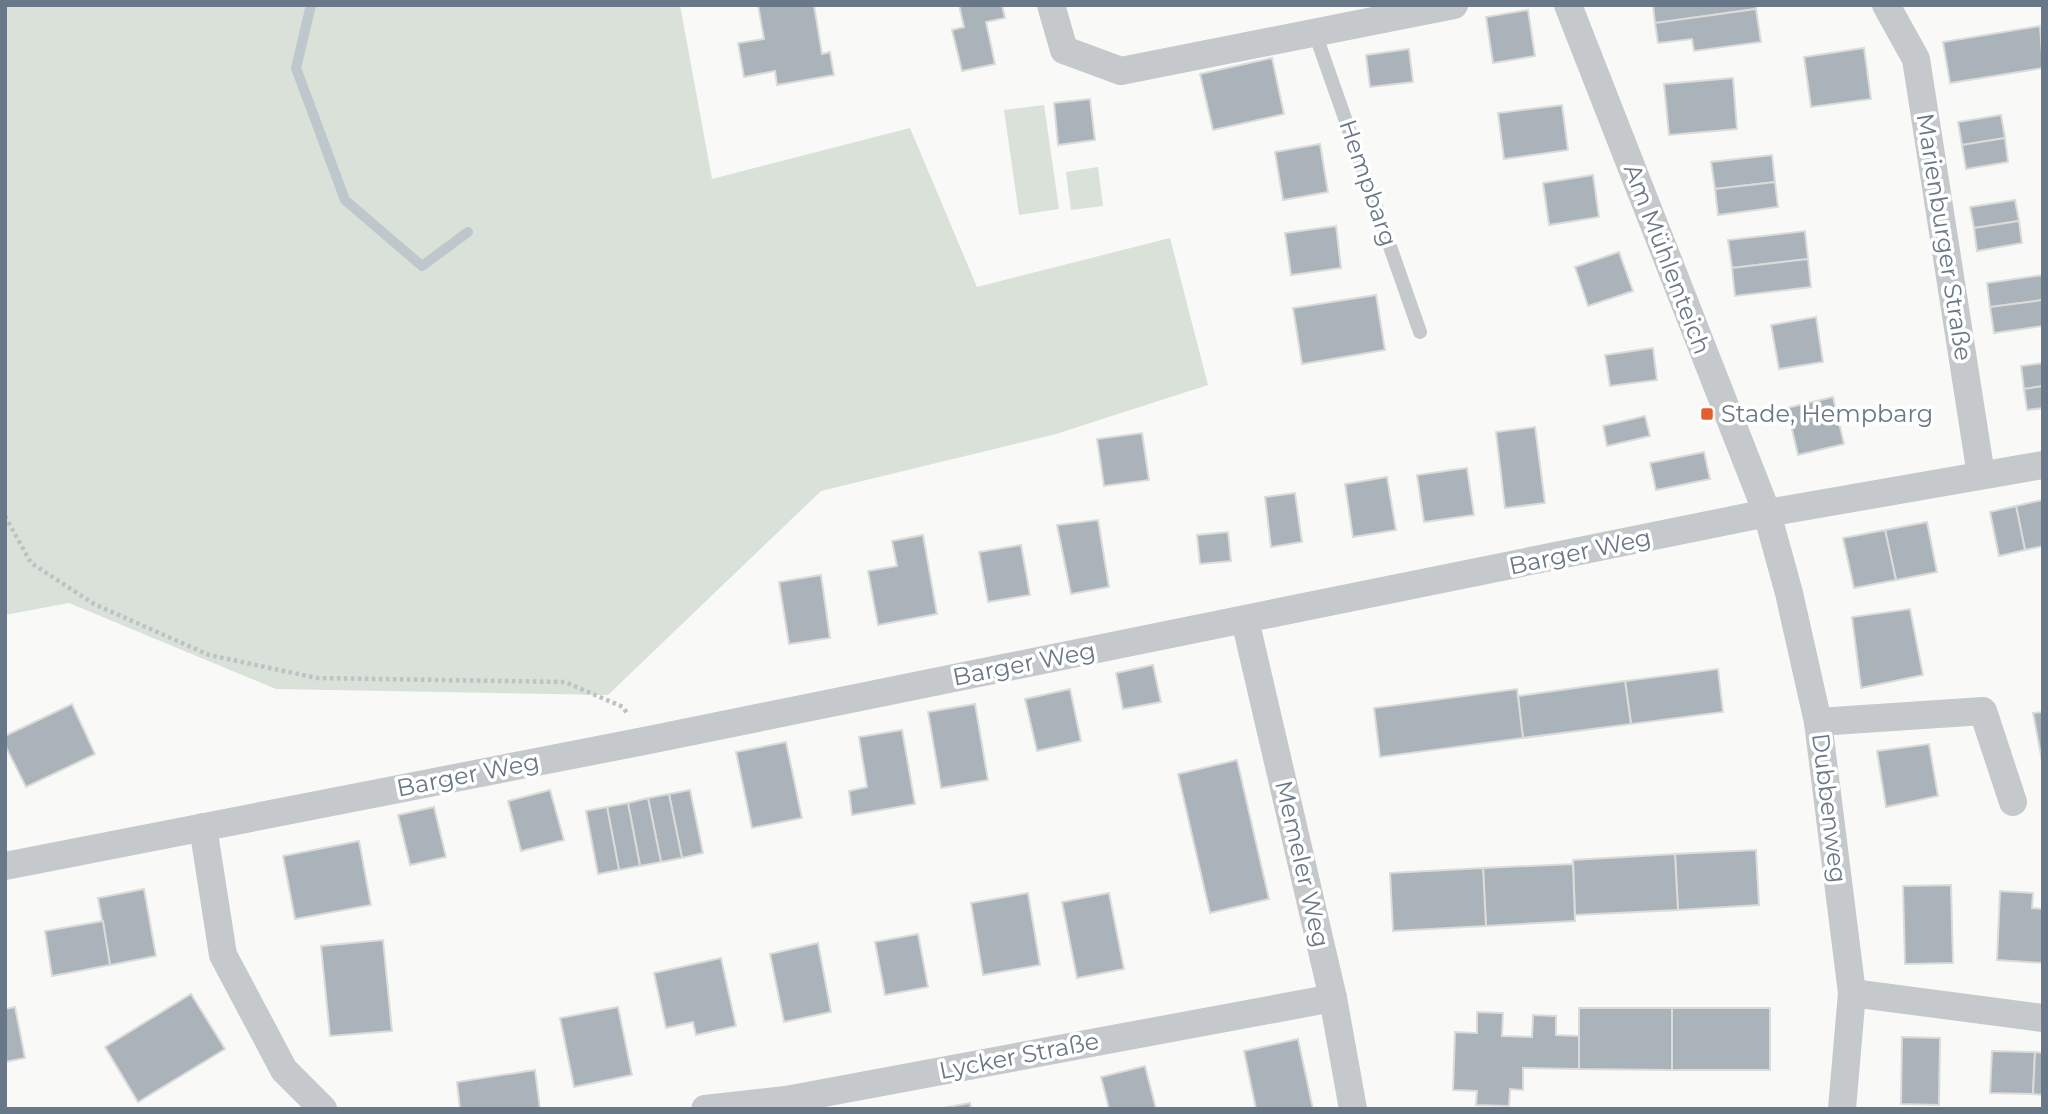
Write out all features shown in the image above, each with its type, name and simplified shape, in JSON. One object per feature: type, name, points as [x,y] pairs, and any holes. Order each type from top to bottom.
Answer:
[{"type":"street","points":[[1051,5],[1064,50],[1121,71],[1454,5]]},
{"type":"street","name":"Am Mühlenteich","points":[[1568,5],[1767,513]]},
{"type":"street","name":"Marienburger Straße","points":[[1886,5],[1916,59],[1981,475]]},
{"type":"street","name":"Barger Weg","points":[[5,866],[644,741],[1767,513],[2043,465]]},
{"type":"street","name":"Dubbenweg","points":[[1767,513],[1795,618],[1818,722],[1852,993],[1842,1109]]},
{"type":"street","name":"Memeler Weg","points":[[1245,620],[1333,998],[1353,1109]]},
{"type":"street","points":[[1818,722],[1983,711],[2013,802]]},
{"type":"street","points":[[203,827],[223,955],[284,1070],[323,1109]]},
{"type":"street","points":[[1852,993],[2043,1018]]},
{"type":"street","name":"Lycker Straße","points":[[705,1109],[786,1100],[1333,998]]},
{"type":"lane","name":"Hempbarg","points":[[1315,33],[1420,332]]},
{"type":"path","points":[[5,516],[31,563],[94,604],[209,655],[317,678],[565,682],[623,707],[644,741]]},
{"type":"shaded area","points":[[5,5],[680,5],[712,179],[910,128],[977,287],[1170,238],[1208,385],[1056,434],[821,491],[608,695],[276,689],[69,603],[5,615]]},
{"type":"shaded area","points":[[1044,105],[1059,209],[1019,215],[1004,110]]},
{"type":"shaded area","points":[[1098,167],[1103,206],[1071,210],[1066,172]]},
{"type":"building","points":[[758,5],[814,5],[822,54],[830,52],[834,75],[777,85],[775,71],[744,77],[738,43],[764,39]]},
{"type":"building","points":[[959,5],[1002,5],[1005,18],[986,22],[995,64],[962,71],[952,30],[964,27]]},
{"type":"building","points":[[1653,5],[1756,5],[1756,9],[1655,23]]},
{"type":"building","points":[[1756,9],[1761,42],[1694,51],[1692,39],[1658,43],[1655,23]]},
{"type":"building","points":[[1528,10],[1535,56],[1493,63],[1486,17]]},
{"type":"building","points":[[2040,26],[2043,68],[1950,83],[1943,42]]},
{"type":"building","points":[[1864,48],[1871,99],[1811,107],[1804,57]]},
{"type":"building","points":[[1409,49],[1413,82],[1370,87],[1366,55]]},
{"type":"building","points":[[1272,58],[1284,114],[1213,130],[1200,74]]},
{"type":"building","points":[[1733,78],[1737,129],[1669,135],[1664,84]]},
{"type":"building","points":[[1090,99],[1095,140],[1058,145],[1054,103]]},
{"type":"building","points":[[1562,105],[1568,150],[1504,159],[1498,113]]},
{"type":"building","points":[[2001,115],[2005,138],[1962,145],[1958,122]]},
{"type":"building","points":[[2005,138],[2008,162],[1966,169],[1962,145]]},
{"type":"building","points":[[1320,144],[1328,192],[1283,200],[1275,152]]},
{"type":"building","points":[[1772,155],[1775,182],[1715,189],[1711,162]]},
{"type":"building","points":[[1593,175],[1599,217],[1549,225],[1543,183]]},
{"type":"building","points":[[1775,182],[1778,207],[1718,215],[1715,189]]},
{"type":"building","points":[[2015,200],[2019,221],[1974,228],[1970,207]]},
{"type":"building","points":[[2019,221],[2022,243],[1977,251],[1974,228]]},
{"type":"building","points":[[1336,226],[1341,268],[1291,275],[1285,233]]},
{"type":"building","points":[[1805,231],[1808,259],[1732,268],[1728,240]]},
{"type":"building","points":[[1619,252],[1633,291],[1588,306],[1575,267]]},
{"type":"building","points":[[1808,259],[1811,287],[1735,296],[1732,268]]},
{"type":"building","points":[[2043,275],[2043,300],[1990,307],[1987,283]]},
{"type":"building","points":[[1376,295],[1385,350],[1302,364],[1293,308]]},
{"type":"building","points":[[2043,300],[2043,326],[1994,333],[1990,307]]},
{"type":"building","points":[[1816,317],[1823,362],[1779,369],[1771,325]]},
{"type":"building","points":[[1653,348],[1657,380],[1610,386],[1605,355]]},
{"type":"building","points":[[2043,363],[2043,386],[2024,389],[2021,366]]},
{"type":"building","points":[[2043,386],[2043,408],[2027,410],[2024,389]]},
{"type":"building","points":[[1833,397],[1844,444],[1798,455],[1787,408]]},
{"type":"building","points":[[1645,416],[1650,436],[1607,446],[1603,426]]},
{"type":"building","points":[[1535,427],[1545,503],[1505,508],[1496,432]]},
{"type":"building","points":[[1142,433],[1149,480],[1104,486],[1097,439]]},
{"type":"building","points":[[1704,452],[1710,479],[1656,490],[1650,463]]},
{"type":"building","points":[[1467,468],[1474,515],[1424,522],[1417,475]]},
{"type":"building","points":[[1387,477],[1396,530],[1353,537],[1345,484]]},
{"type":"building","points":[[1295,493],[1302,542],[1271,547],[1265,497]]},
{"type":"building","points":[[2042,500],[2043,546],[2025,550],[2016,506]]},
{"type":"building","points":[[2016,506],[2025,550],[1999,556],[1990,512]]},
{"type":"building","points":[[1098,520],[1109,587],[1071,594],[1057,525]]},
{"type":"building","points":[[1927,522],[1937,572],[1896,580],[1885,530]]},
{"type":"building","points":[[1885,530],[1896,580],[1854,588],[1843,538]]},
{"type":"building","points":[[1228,532],[1231,561],[1200,564],[1197,535]]},
{"type":"building","points":[[923,535],[937,614],[878,625],[868,571],[897,566],[892,541]]},
{"type":"building","points":[[1021,545],[1030,595],[988,602],[979,552]]},
{"type":"building","points":[[821,575],[830,638],[789,644],[779,582]]},
{"type":"building","points":[[1910,609],[1923,675],[1861,688],[1852,617]]},
{"type":"building","points":[[1153,665],[1161,702],[1123,709],[1116,673]]},
{"type":"building","points":[[1718,669],[1723,712],[1631,724],[1625,681]]},
{"type":"building","points":[[1625,681],[1631,724],[1523,738],[1518,696]]},
{"type":"building","points":[[1070,689],[1081,741],[1037,751],[1025,699]]},
{"type":"building","points":[[1517,689],[1523,738],[1380,757],[1374,708]]},
{"type":"building","points":[[72,704],[95,754],[26,787],[5,745],[5,736]]},
{"type":"building","points":[[975,704],[988,780],[941,788],[928,712]]},
{"type":"building","points":[[2043,712],[2043,766],[2033,713]]},
{"type":"building","points":[[902,730],[915,804],[852,815],[849,791],[867,787],[859,737]]},
{"type":"building","points":[[786,742],[802,818],[752,828],[736,752]]},
{"type":"building","points":[[1929,744],[1938,796],[1886,807],[1877,751]]},
{"type":"building","points":[[1237,760],[1269,899],[1210,913],[1178,774]]},
{"type":"building","points":[[550,790],[564,840],[521,851],[508,801]]},
{"type":"building","points":[[690,790],[703,853],[682,858],[669,794]]},
{"type":"building","points":[[669,794],[682,858],[661,862],[648,798]]},
{"type":"building","points":[[648,798],[661,862],[640,866],[628,803]]},
{"type":"building","points":[[628,803],[640,866],[619,870],[607,807]]},
{"type":"building","points":[[434,807],[446,857],[410,865],[398,815]]},
{"type":"building","points":[[607,807],[619,870],[598,874],[586,811]]},
{"type":"building","points":[[359,841],[371,905],[295,919],[283,856]]},
{"type":"building","points":[[1756,850],[1759,905],[1678,910],[1675,854]]},
{"type":"building","points":[[1675,854],[1678,910],[1575,915],[1573,860]]},
{"type":"building","points":[[1573,864],[1575,921],[1486,926],[1483,868]]},
{"type":"building","points":[[1483,868],[1486,926],[1393,931],[1390,873]]},
{"type":"building","points":[[1951,885],[1953,963],[1905,964],[1903,886]]},
{"type":"building","points":[[144,889],[156,956],[110,965],[98,898]]},
{"type":"building","points":[[2000,891],[2033,893],[2032,908],[2043,909],[2043,963],[1997,960]]},
{"type":"building","points":[[1028,893],[1040,965],[983,975],[971,903]]},
{"type":"building","points":[[1109,893],[1124,969],[1077,978],[1062,902]]},
{"type":"building","points":[[103,921],[110,965],[52,976],[45,931]]},
{"type":"building","points":[[918,934],[928,987],[885,995],[875,942]]},
{"type":"building","points":[[383,940],[392,1031],[330,1036],[321,946]]},
{"type":"building","points":[[818,943],[831,1012],[784,1022],[770,954]]},
{"type":"building","points":[[721,958],[736,1026],[696,1035],[693,1022],[666,1028],[654,973]]},
{"type":"building","points":[[191,994],[225,1049],[138,1102],[105,1047]]},
{"type":"building","points":[[15,1007],[25,1058],[5,1062],[5,1009]]},
{"type":"building","points":[[618,1007],[632,1075],[574,1087],[560,1018]]},
{"type":"building","points":[[1579,1008],[1672,1008],[1672,1070],[1579,1069]]},
{"type":"building","points":[[1672,1008],[1770,1008],[1770,1070],[1672,1070]]},
{"type":"building","points":[[1477,1012],[1503,1013],[1502,1036],[1532,1037],[1533,1015],[1556,1016],[1556,1035],[1579,1036],[1579,1069],[1523,1068],[1523,1090],[1510,1089],[1509,1106],[1476,1105],[1477,1091],[1453,1090],[1455,1032],[1477,1033]]},
{"type":"building","points":[[1902,1037],[1940,1038],[1939,1105],[1901,1104]]},
{"type":"building","points":[[1298,1039],[1313,1109],[1256,1109],[1244,1051]]},
{"type":"building","points":[[1992,1051],[2035,1052],[2033,1094],[1990,1093]]},
{"type":"building","points":[[2035,1052],[2043,1053],[2043,1095],[2033,1094]]},
{"type":"building","points":[[1145,1066],[1156,1109],[1109,1109],[1101,1077]]},
{"type":"building","points":[[535,1070],[540,1109],[460,1109],[457,1082]]},
{"type":"building","points":[[970,1103],[971,1109],[938,1109]]},
{"type":"waterway","points":[[311,5],[296,68],[345,200],[422,266],[468,232]]},
{"type":"place","name":"Stade, Hempbarg","points":[[1707,414]]}]
